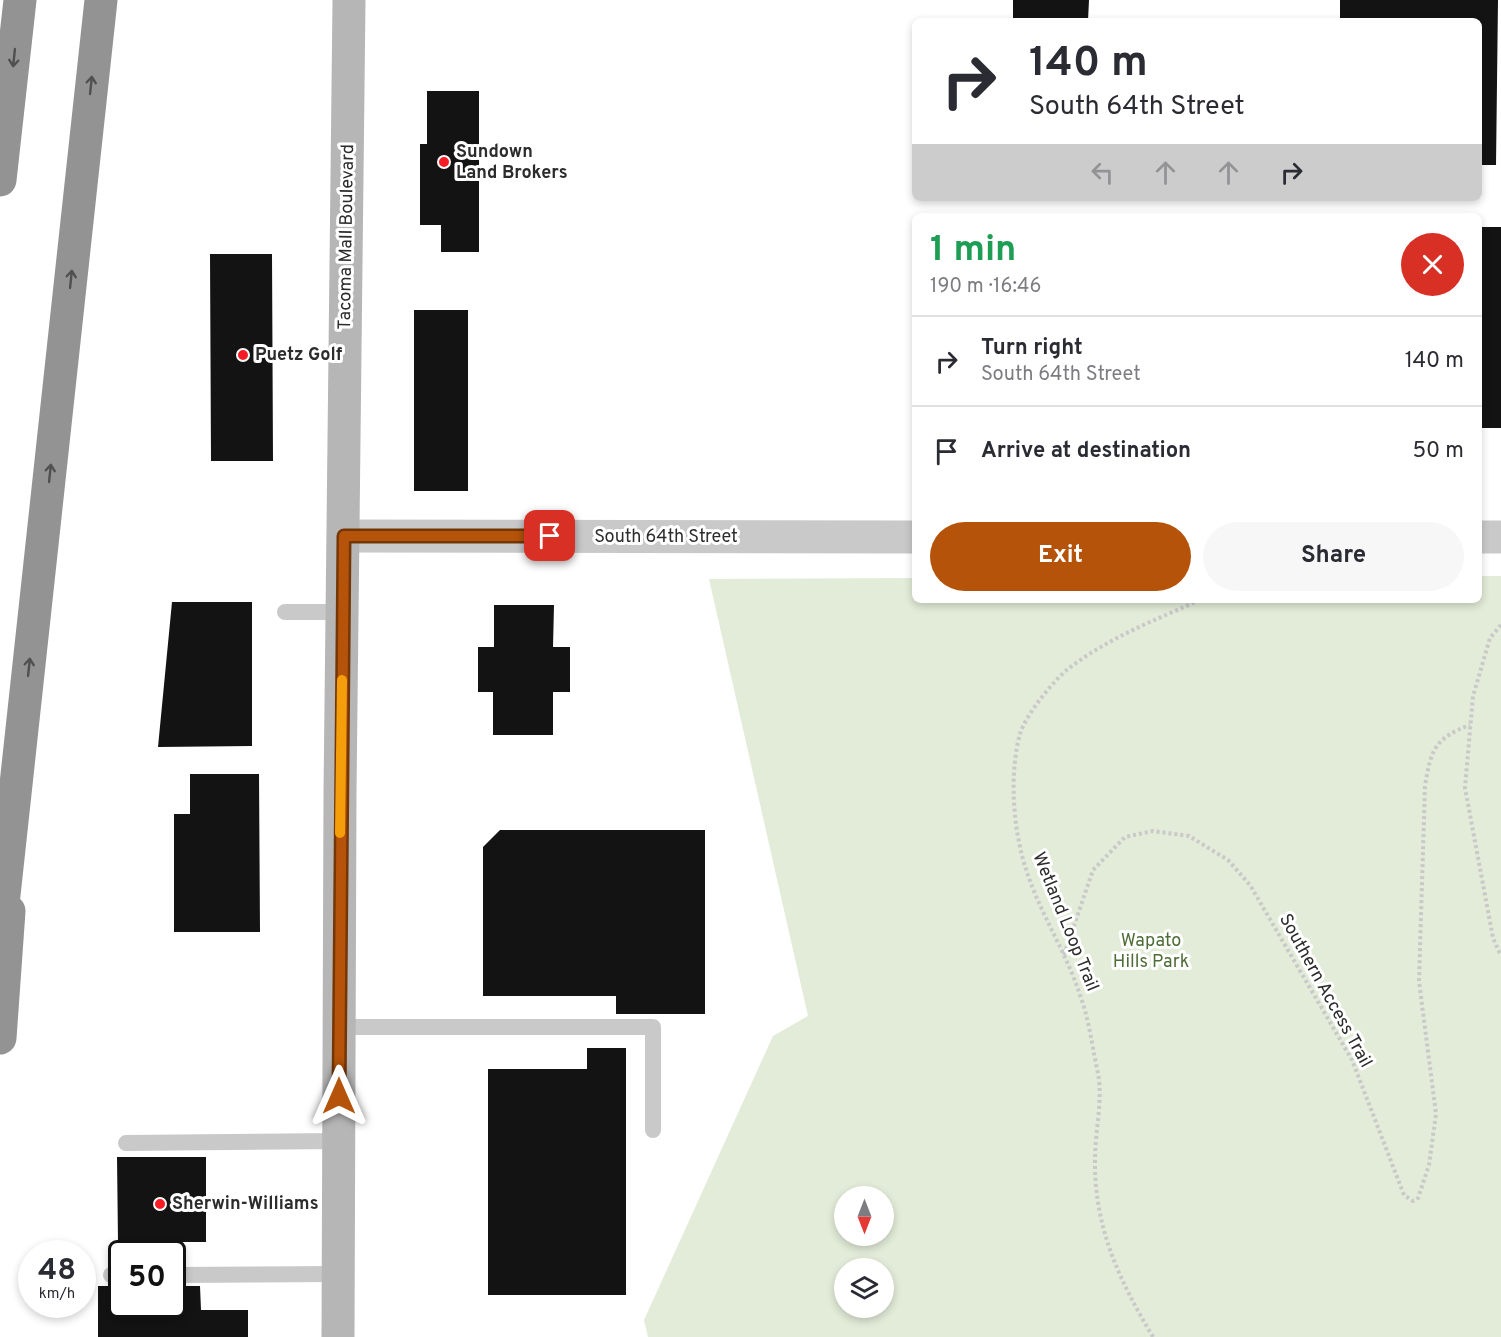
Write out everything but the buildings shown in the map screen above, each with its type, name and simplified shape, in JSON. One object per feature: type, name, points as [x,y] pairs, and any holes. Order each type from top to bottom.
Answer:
[{"type":"highway","points":[[0,180],[20,0]]},
{"type":"highway","points":[[0,932],[100,0]]},
{"type":"highway","points":[[0,1038],[23,725]]},
{"type":"main road","name":"Tacoma Mall Boulevard","points":[[338,1337],[350,0]]},
{"type":"street","name":"South 64th Street","points":[[344,536],[912,537]]},
{"type":"street","points":[[1482,537],[1501,537]]},
{"type":"lane","points":[[285,612],[343,612]]},
{"type":"lane","points":[[339,1027],[653,1028],[653,1130]]},
{"type":"lane","points":[[126,1143],[339,1142]]},
{"type":"lane","points":[[186,1275],[338,1274]]},
{"type":"path","name":"Wetland Loop Trail","points":[[1153,1337],[1125,1290],[1102,1230],[1096,1195],[1095,1158],[1099,1075],[1082,999],[1025,867],[1014,806],[1014,768],[1020,732],[1043,697],[1067,670],[1113,639],[1193,603]]},
{"type":"path","points":[[1501,625],[1490,638],[1473,696],[1465,788],[1493,938],[1501,956]]},
{"type":"path","name":"Southern Access Trail","points":[[1064,955],[1093,870],[1105,855],[1125,837],[1153,831],[1189,836],[1228,860],[1250,885],[1352,1060],[1404,1195],[1413,1201],[1418,1198],[1429,1165],[1436,1114],[1419,981],[1425,786],[1429,763],[1438,744],[1448,733],[1470,725]]},
{"type":"green space","name":"Wapato Hills Park","points":[[1482,576],[1501,576],[1501,1337],[648,1337],[644,1320],[773,1036],[808,1016],[709,579],[912,578],[912,603],[1482,603]]},
{"type":"slow traffic","points":[[340,833],[342,680]]},
{"type":"place","name":"Sundown Land Brokers","points":[[444,162]]},
{"type":"place","name":"Puetz Golf","points":[[243,355]]},
{"type":"place","name":"Sherwin-Williams","points":[[160,1204]]},
{"type":"route","points":[[339,1096],[344,536],[550,536]]}]
